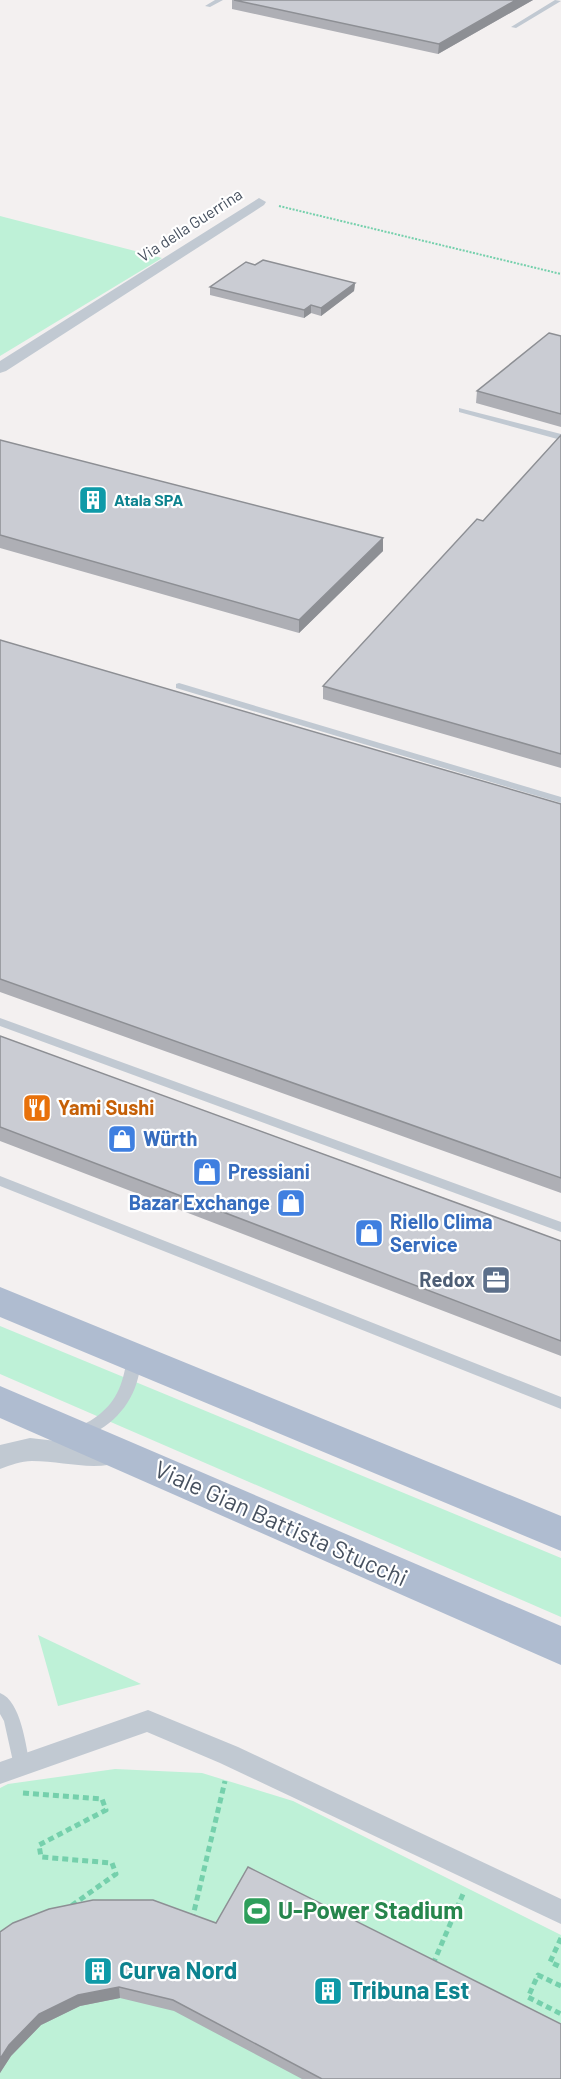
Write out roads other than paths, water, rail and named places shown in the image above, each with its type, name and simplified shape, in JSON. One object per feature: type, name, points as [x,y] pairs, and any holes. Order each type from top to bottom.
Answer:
[{"type":"main road","points":[[0,1301],[561,1534]]},
{"type":"main road","name":"Viale Gian Battista Stucchi","points":[[0,1401],[561,1646]]},
{"type":"street","name":"Via della Guerrina","points":[[0,368],[259,202]]},
{"type":"street","points":[[0,1457],[18,1449],[44,1449],[78,1455],[118,1453]]},
{"type":"street","points":[[11,1777],[148,1721],[229,1755],[561,1912]]},
{"type":"lane","points":[[208,6],[220,0]]},
{"type":"lane","points":[[514,27],[559,0]]},
{"type":"lane","points":[[462,410],[561,437]]},
{"type":"lane","points":[[179,686],[561,800]]},
{"type":"lane","points":[[0,1022],[561,1227]]},
{"type":"lane","points":[[0,1181],[561,1403]]},
{"type":"lane","points":[[76,1434],[103,1422],[123,1402],[130,1388],[134,1357]]},
{"type":"lane","points":[[1,1703],[12,1719],[11,1777]]},
{"type":"place","name":"Atala SPA","points":[[93,500]]},
{"type":"place","name":"Yami Sushi","points":[[37,1108]]},
{"type":"place","name":"Würth","points":[[122,1139]]},
{"type":"place","name":"Pressiani","points":[[207,1172]]},
{"type":"place","name":"Bazar Exchange","points":[[291,1203]]},
{"type":"place","name":"Riello Clima Service","points":[[369,1233]]},
{"type":"place","name":"Redox","points":[[496,1280]]},
{"type":"place","name":"U-Power Stadium","points":[[257,1911]]},
{"type":"place","name":"Curva Nord","points":[[98,1971]]},
{"type":"place","name":"Tribuna Est","points":[[328,1991]]}]
